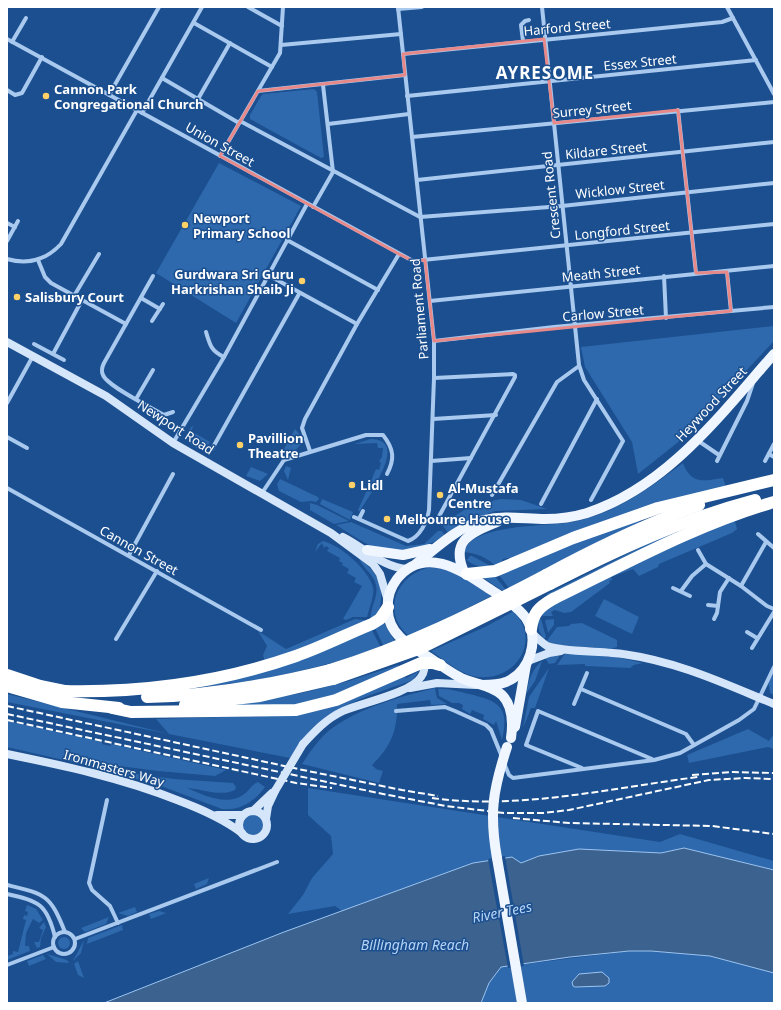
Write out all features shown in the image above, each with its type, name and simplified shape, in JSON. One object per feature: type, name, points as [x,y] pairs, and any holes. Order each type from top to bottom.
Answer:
[{"type":"highway","points":[[466,573],[495,571],[572,538],[658,508],[774,480]]},
{"type":"highway","points":[[7,675],[62,691],[120,697],[188,695],[247,688],[331,674],[421,648],[548,579],[600,545],[655,521],[708,502],[774,484]]},
{"type":"highway","points":[[548,579],[710,512],[774,495]]},
{"type":"highway","points":[[531,630],[534,613],[543,604],[695,531],[738,513],[774,502]]},
{"type":"highway","points":[[62,691],[136,690],[219,679],[297,655],[358,630],[380,619],[388,604]]},
{"type":"highway","points":[[7,686],[62,702],[112,708],[131,712],[251,712],[296,710],[336,700],[424,658],[440,665]]},
{"type":"highway","points":[[112,708],[152,708],[233,700],[298,688],[331,674]]},
{"type":"main road","name":"Newport Road","points":[[7,342],[118,404],[173,443],[331,533],[373,564],[380,574],[388,604]]},
{"type":"main road","name":"Heywood Street","points":[[410,568],[438,546],[476,523],[485,520],[508,517],[544,519],[585,513],[602,507],[649,480],[697,440],[774,354]]},
{"type":"main road","name":"Heywood Street","points":[[466,573],[460,560],[459,551],[464,540],[474,532],[508,517]]},
{"type":"main road","name":"Newport Road","points":[[331,533],[344,537],[392,567],[410,568]]},
{"type":"main road","points":[[367,550],[402,555],[424,551],[438,546]]},
{"type":"main road","points":[[404,690],[421,678],[424,670],[424,658],[396,633],[389,618],[388,604],[393,585],[410,568],[432,562],[441,563],[466,573],[503,597],[518,610],[526,620],[531,630],[540,641],[547,646],[622,654],[652,659],[697,672],[774,704]]},
{"type":"main road","points":[[522,1003],[492,822],[494,792],[519,714],[527,663],[532,645],[531,630]]},
{"type":"main road","points":[[404,690],[437,683],[495,685],[506,682],[517,675],[527,663],[549,653],[569,649]]},
{"type":"main road","points":[[440,665],[461,678],[495,690],[507,701],[512,714],[509,743]]},
{"type":"main road","name":"Ironmasters Way","points":[[7,754],[94,772],[143,786],[212,814],[251,839],[261,837],[267,829],[266,819],[268,806],[275,791],[303,744],[324,722],[343,711],[404,690]]},
{"type":"main road","name":"Ironmasters Way","points":[[212,814],[243,815],[253,811],[275,791]]},
{"type":"main road","points":[[253,811],[260,813],[266,819]]},
{"type":"main road","points":[[242,833],[239,823],[243,815]]},
{"type":"street","points":[[142,113],[202,7]]},
{"type":"street","points":[[248,7],[282,26]]},
{"type":"street","points":[[220,156],[280,54],[283,7]]},
{"type":"street","points":[[398,8],[422,7]]},
{"type":"street","name":"Crescent Road","points":[[542,7],[544,39],[550,81],[579,366],[584,380],[623,441],[592,500]]},
{"type":"street","points":[[727,7],[774,94]]},
{"type":"street","name":"Parliament Road","points":[[398,8],[434,341],[433,419],[428,520]]},
{"type":"street","points":[[109,95],[158,9]]},
{"type":"street","points":[[12,42],[26,18]]},
{"type":"street","name":"Harford Street","points":[[403,54],[722,22],[733,18]]},
{"type":"street","points":[[523,41],[521,24],[524,21],[529,20]]},
{"type":"street","points":[[194,23],[272,67]]},
{"type":"street","points":[[281,45],[401,34]]},
{"type":"street","name":"Union Street","points":[[7,38],[399,254],[413,261],[425,260]]},
{"type":"street","points":[[198,99],[230,43]]},
{"type":"street","points":[[7,90],[15,95],[22,93],[42,57]]},
{"type":"street","name":"Essex Street","points":[[407,96],[756,60]]},
{"type":"street","points":[[258,91],[405,75]]},
{"type":"street","points":[[162,78],[240,122],[420,217]]},
{"type":"street","points":[[313,207],[333,172],[323,85]]},
{"type":"street","name":"Surrey Street","points":[[412,137],[678,110],[774,102]]},
{"type":"street","points":[[7,258],[16,261],[38,260],[53,253],[61,244],[137,110]]},
{"type":"street","points":[[678,110],[684,151],[696,274]]},
{"type":"street","points":[[328,124],[410,114]]},
{"type":"street","name":"Kildare Street","points":[[417,180],[774,142]]},
{"type":"street","name":"Wicklow Street","points":[[420,217],[562,206],[688,191],[774,183]]},
{"type":"street","points":[[173,443],[224,358],[307,204]]},
{"type":"street","points":[[7,241],[18,221]]},
{"type":"street","points":[[7,223],[15,227]]},
{"type":"street","name":"Longford Street","points":[[425,260],[774,224]]},
{"type":"street","points":[[287,240],[378,290]]},
{"type":"street","points":[[74,296],[99,254]]},
{"type":"street","points":[[310,451],[302,428],[305,419],[357,324],[399,254]]},
{"type":"street","points":[[38,260],[45,277],[51,284],[126,324]]},
{"type":"street","name":"Meath Street","points":[[430,301],[664,276],[727,272],[774,266]]},
{"type":"street","points":[[727,272],[731,311]]},
{"type":"street","points":[[153,276],[104,363],[102,368],[103,376],[110,384],[164,415],[173,412]]},
{"type":"street","points":[[268,276],[357,324]]},
{"type":"street","points":[[664,276],[666,318]]},
{"type":"street","points":[[212,450],[299,294]]},
{"type":"street","points":[[141,298],[160,309]]},
{"type":"street","points":[[53,354],[82,300]]},
{"type":"street","points":[[152,321],[162,304]]},
{"type":"street","name":"Carlow Street","points":[[434,341],[576,325],[774,307]]},
{"type":"street","points":[[206,332],[210,347],[214,352],[224,358]]},
{"type":"street","points":[[34,344],[64,360]]},
{"type":"street","points":[[7,402],[33,356]]},
{"type":"street","points":[[492,495],[557,382],[579,366]]},
{"type":"street","points":[[136,399],[146,379],[153,370]]},
{"type":"street","points":[[354,517],[408,541],[415,539],[428,520],[437,520],[496,414],[515,377],[515,374],[434,378]]},
{"type":"street","points":[[717,461],[747,401],[755,375]]},
{"type":"street","points":[[541,504],[597,400]]},
{"type":"street","points":[[433,419],[496,414]]},
{"type":"street","points":[[262,493],[284,460],[366,435],[384,435],[392,449],[393,458],[387,474]]},
{"type":"street","points":[[7,437],[27,448]]},
{"type":"street","points":[[697,440],[719,455]]},
{"type":"street","points":[[765,461],[774,444]]},
{"type":"street","points":[[768,454],[774,457]]},
{"type":"street","points":[[431,461],[471,458]]},
{"type":"street","points":[[129,555],[173,474]]},
{"type":"street","name":"Cannon Street","points":[[7,488],[261,630]]},
{"type":"street","points":[[359,519],[363,512]]},
{"type":"street","points":[[758,534],[774,548]]},
{"type":"street","points":[[741,586],[766,542]]},
{"type":"street","points":[[698,550],[706,564],[741,586],[764,604],[774,609]]},
{"type":"street","points":[[681,591],[692,576],[706,564]]},
{"type":"street","points":[[116,639],[157,571]]},
{"type":"street","points":[[714,619],[720,592],[729,578]]},
{"type":"street","points":[[674,588],[690,596]]},
{"type":"street","points":[[708,605],[718,606]]},
{"type":"street","points":[[752,648],[757,638],[771,620],[774,612]]},
{"type":"street","points":[[747,632],[757,638]]},
{"type":"street","points":[[396,711],[445,707],[486,725],[491,730],[509,775],[513,778],[654,760],[680,753],[754,709],[774,667]]},
{"type":"street","points":[[574,704],[587,673]]},
{"type":"street","points":[[580,689],[686,734],[694,746]]},
{"type":"street","points":[[582,768],[526,745],[538,711],[654,760]]},
{"type":"street","points":[[107,800],[89,883],[92,890],[110,906],[118,923]]},
{"type":"street","points":[[75,940],[277,862]]},
{"type":"street","points":[[7,885],[34,892],[46,898],[54,908],[65,932],[72,935],[75,940],[74,948],[67,954],[59,953],[54,947],[55,937],[49,915],[40,904],[32,900],[7,894]]},
{"type":"street","points":[[55,937],[65,932]]},
{"type":"street","points":[[7,965],[54,947]]},
{"type":"highlighted area","points":[[544,39],[554,123],[678,110],[696,273],[727,272],[731,311],[434,341],[425,260],[413,261],[399,254],[220,156],[258,91],[405,75],[403,54]]},
{"type":"shaded area","points":[[314,89],[317,92],[324,157],[321,158],[250,119],[250,115],[263,94]]},
{"type":"shaded area","points":[[219,163],[301,206],[236,323],[156,273]]},
{"type":"shaded area","points":[[774,326],[774,341],[682,439],[638,474],[632,442],[585,367],[581,347]]},
{"type":"shaded area","points":[[192,426],[191,431],[210,442],[208,445],[187,434]]},
{"type":"shaded area","points":[[295,429],[300,435],[302,443],[295,451],[292,450],[288,452],[284,449]]},
{"type":"shaded area","points":[[186,437],[205,447],[200,450],[189,443]]},
{"type":"shaded area","points":[[371,439],[381,441],[386,445],[388,452],[384,468],[373,490],[368,488],[376,469],[379,470],[381,463],[379,461],[382,457],[383,448],[378,448],[377,443],[354,444]]},
{"type":"shaded area","points":[[683,463],[686,470],[694,478],[699,480],[710,480],[723,478],[726,487],[511,560],[508,558],[503,559],[501,563],[495,566],[489,560],[481,556],[464,552],[469,543],[479,536],[493,532],[508,528],[565,523],[598,515],[628,501]]},
{"type":"shaded area","points":[[286,466],[291,468],[288,480],[284,471]]},
{"type":"shaded area","points":[[251,467],[268,474],[260,481],[246,476]]},
{"type":"shaded area","points":[[280,479],[318,497],[319,499],[316,502],[301,502],[279,491],[277,484]]},
{"type":"shaded area","points":[[367,490],[372,492],[359,512],[358,510]]},
{"type":"shaded area","points":[[322,499],[353,512],[350,520],[320,504]]},
{"type":"shaded area","points":[[501,499],[521,500],[547,509],[495,511],[471,520],[448,533],[442,524],[472,505]]},
{"type":"shaded area","points":[[310,503],[349,521],[334,524],[310,510]]},
{"type":"shaded area","points":[[734,518],[737,529],[732,533],[659,564],[658,567],[639,576],[633,569],[611,577],[612,580],[609,581],[610,583],[571,612],[564,613],[555,610],[551,612],[553,616],[543,616],[539,613],[544,606]]},
{"type":"shaded area","points":[[639,520],[640,523],[603,539],[509,588],[499,575],[550,550]]},
{"type":"shaded area","points":[[351,522],[406,546],[424,544],[438,531],[442,531],[445,536],[411,550],[383,550],[364,542],[336,525]]},
{"type":"shaded area","points":[[683,530],[548,597],[547,594],[659,538]]},
{"type":"shaded area","points":[[323,541],[330,543],[345,553],[359,566],[370,580],[373,587],[373,594],[367,617],[353,617],[346,620],[343,619],[362,586],[354,582],[356,578],[347,573],[349,569],[342,565],[343,563],[339,561],[340,558],[327,551],[329,548],[326,546],[324,548],[322,543],[315,552],[318,544]]},
{"type":"shaded area","points":[[470,556],[491,566],[475,565],[467,560]]},
{"type":"shaded area","points":[[359,558],[376,575],[381,588],[381,603],[379,612],[371,620],[371,611],[377,589],[373,577]]},
{"type":"shaded area","points":[[427,568],[436,568],[461,576],[491,596],[409,636],[401,627],[396,617],[394,607],[396,597],[400,587],[407,579]]},
{"type":"shaded area","points":[[494,575],[506,590],[503,591],[482,577]]},
{"type":"shaded area","points":[[604,599],[639,617],[632,634],[595,616]]},
{"type":"shaded area","points":[[514,611],[523,626],[525,632],[525,643],[523,652],[518,661],[503,673],[494,676],[473,676],[462,672],[431,651],[487,626]]},
{"type":"shaded area","points":[[538,617],[541,619],[546,637],[544,639],[539,631]]},
{"type":"shaded area","points":[[355,619],[364,620],[367,622],[265,662],[263,655],[267,646],[258,631],[286,649]]},
{"type":"shaded area","points":[[554,619],[554,625],[548,633],[545,620]]},
{"type":"shaded area","points":[[383,621],[395,642],[384,647],[374,626]]},
{"type":"shaded area","points":[[582,623],[617,640],[617,647],[611,649],[557,645],[546,642],[557,627]]},
{"type":"shaded area","points":[[371,628],[381,648],[333,663],[285,674],[236,683],[186,688]]},
{"type":"shaded area","points":[[566,652],[603,654],[643,663],[634,665],[630,668],[585,666],[585,664],[557,665]]},
{"type":"shaded area","points":[[559,655],[559,657],[555,663],[549,664],[545,658]]},
{"type":"shaded area","points":[[542,661],[535,681],[526,694],[531,676]]},
{"type":"shaded area","points":[[398,665],[400,667],[310,705],[195,711],[302,693],[349,681]]},
{"type":"shaded area","points":[[549,668],[535,708],[531,708],[523,728],[529,697]]},
{"type":"shaded area","points":[[419,671],[413,680],[351,703],[328,716],[309,731],[290,758],[7,702],[7,694],[169,734],[156,719],[294,715],[403,674],[406,678]]},
{"type":"shaded area","points":[[774,674],[774,695],[770,693],[768,681]]},
{"type":"shaded area","points":[[435,688],[437,698],[447,704],[431,705],[430,700],[397,704],[395,730],[389,744],[372,765],[376,769],[383,771],[379,783],[302,764],[323,736],[343,721],[381,704]]},
{"type":"shaded area","points":[[438,689],[469,694],[495,703],[500,707],[503,713],[504,729],[502,740],[496,721],[494,725],[483,719],[484,715],[472,710],[470,714],[462,709],[463,705],[459,703],[452,703],[439,696]]},
{"type":"shaded area","points":[[7,721],[102,742],[102,744],[110,746],[111,744],[226,770],[215,776],[158,771],[96,763],[94,767],[7,747]]},
{"type":"shaded area","points":[[748,729],[769,741],[774,734],[774,749],[768,747],[689,763],[687,755]]},
{"type":"shaded area","points":[[106,770],[174,779],[233,783],[236,787],[235,790],[223,793],[187,788],[223,800],[238,798],[258,782],[265,787],[257,797],[241,807],[222,809],[161,786]]},
{"type":"shaded area","points":[[308,788],[660,842],[680,834],[774,861],[774,870],[684,848],[661,853],[539,856],[521,863],[473,863],[342,911],[335,906],[288,914],[303,895],[312,878],[333,854],[331,836],[308,815]]},
{"type":"shaded area","points":[[249,815],[257,815],[263,821],[263,829],[257,835],[249,835],[243,829],[243,821]]},
{"type":"shaded area","points":[[209,878],[207,884],[196,889],[194,884]]},
{"type":"shaded area","points":[[27,905],[36,909],[43,920],[39,923],[33,919],[26,933],[25,946],[29,946],[30,951],[7,960],[7,956],[13,954],[13,951],[18,952],[26,920],[23,919],[24,915],[27,916],[28,912],[25,911]]},
{"type":"shaded area","points":[[135,907],[137,912],[128,916],[118,913]]},
{"type":"shaded area","points":[[159,911],[166,913],[151,919],[149,914]]},
{"type":"shaded area","points":[[109,917],[106,924],[85,932],[81,928]]},
{"type":"shaded area","points":[[44,922],[46,927],[41,938],[40,947],[37,948],[34,942],[39,942],[43,930],[39,928]]},
{"type":"shaded area","points":[[122,925],[123,930],[87,944],[88,938]]},
{"type":"shaded area","points":[[66,937],[69,938],[69,948],[62,949],[59,948],[58,941],[59,938]]},
{"type":"shaded area","points":[[84,940],[81,953],[73,961]]},
{"type":"shaded area","points":[[629,951],[651,951],[710,956],[769,971],[774,973],[774,1003],[481,1003],[489,983],[501,967]]},
{"type":"shaded area","points":[[47,954],[67,960],[69,963],[56,962]]},
{"type":"shaded area","points":[[43,955],[46,959],[29,966],[27,961]]},
{"type":"shaded area","points":[[78,961],[84,978],[78,975],[74,964]]},
{"type":"water","points":[[684,848],[774,870],[774,973],[710,956],[651,951],[629,951],[570,957],[501,967],[489,983],[481,1003],[104,1003],[284,932],[473,863],[512,857],[521,863],[539,856],[579,849],[661,853]]},
{"type":"water","points":[[602,972],[609,978],[609,983],[605,986],[573,986],[572,982],[579,974]]},
{"type":"pier","points":[[505,856],[524,966],[508,968],[488,859]]},
{"type":"railway","points":[[7,706],[303,770],[438,796]]},
{"type":"railway","points":[[7,714],[383,794],[446,806],[504,813],[543,813],[569,810],[709,780],[745,778],[774,779]]},
{"type":"railway","points":[[7,720],[296,783],[332,788]]},
{"type":"railway","points":[[692,775],[733,772],[774,773]]},
{"type":"railway","points":[[432,798],[465,801],[532,800],[599,792],[698,777]]},
{"type":"railway","points":[[513,818],[569,823],[712,826],[774,834]]},
{"type":"place","name":"Cannon Park Congregational Church","points":[[46,96]]},
{"type":"place","name":"Newport Primary School","points":[[185,225]]},
{"type":"place","name":"Gurdwara Sri Guru Harkrishan Shaib Ji","points":[[302,281]]},
{"type":"place","name":"Salisbury Court","points":[[17,297]]},
{"type":"place","name":"Pavillion Theatre","points":[[240,445]]},
{"type":"place","name":"Lidl","points":[[352,485]]},
{"type":"place","name":"Al-Mustafa Centre","points":[[440,495]]},
{"type":"place","name":"Melbourne House","points":[[387,519]]},
{"type":"district","name":"AYRESOME","points":[[545,73]]},
{"type":"water label","name":"River Tees","points":[[502,912]]},
{"type":"water label","name":"Billingham Reach","points":[[415,945]]}]
